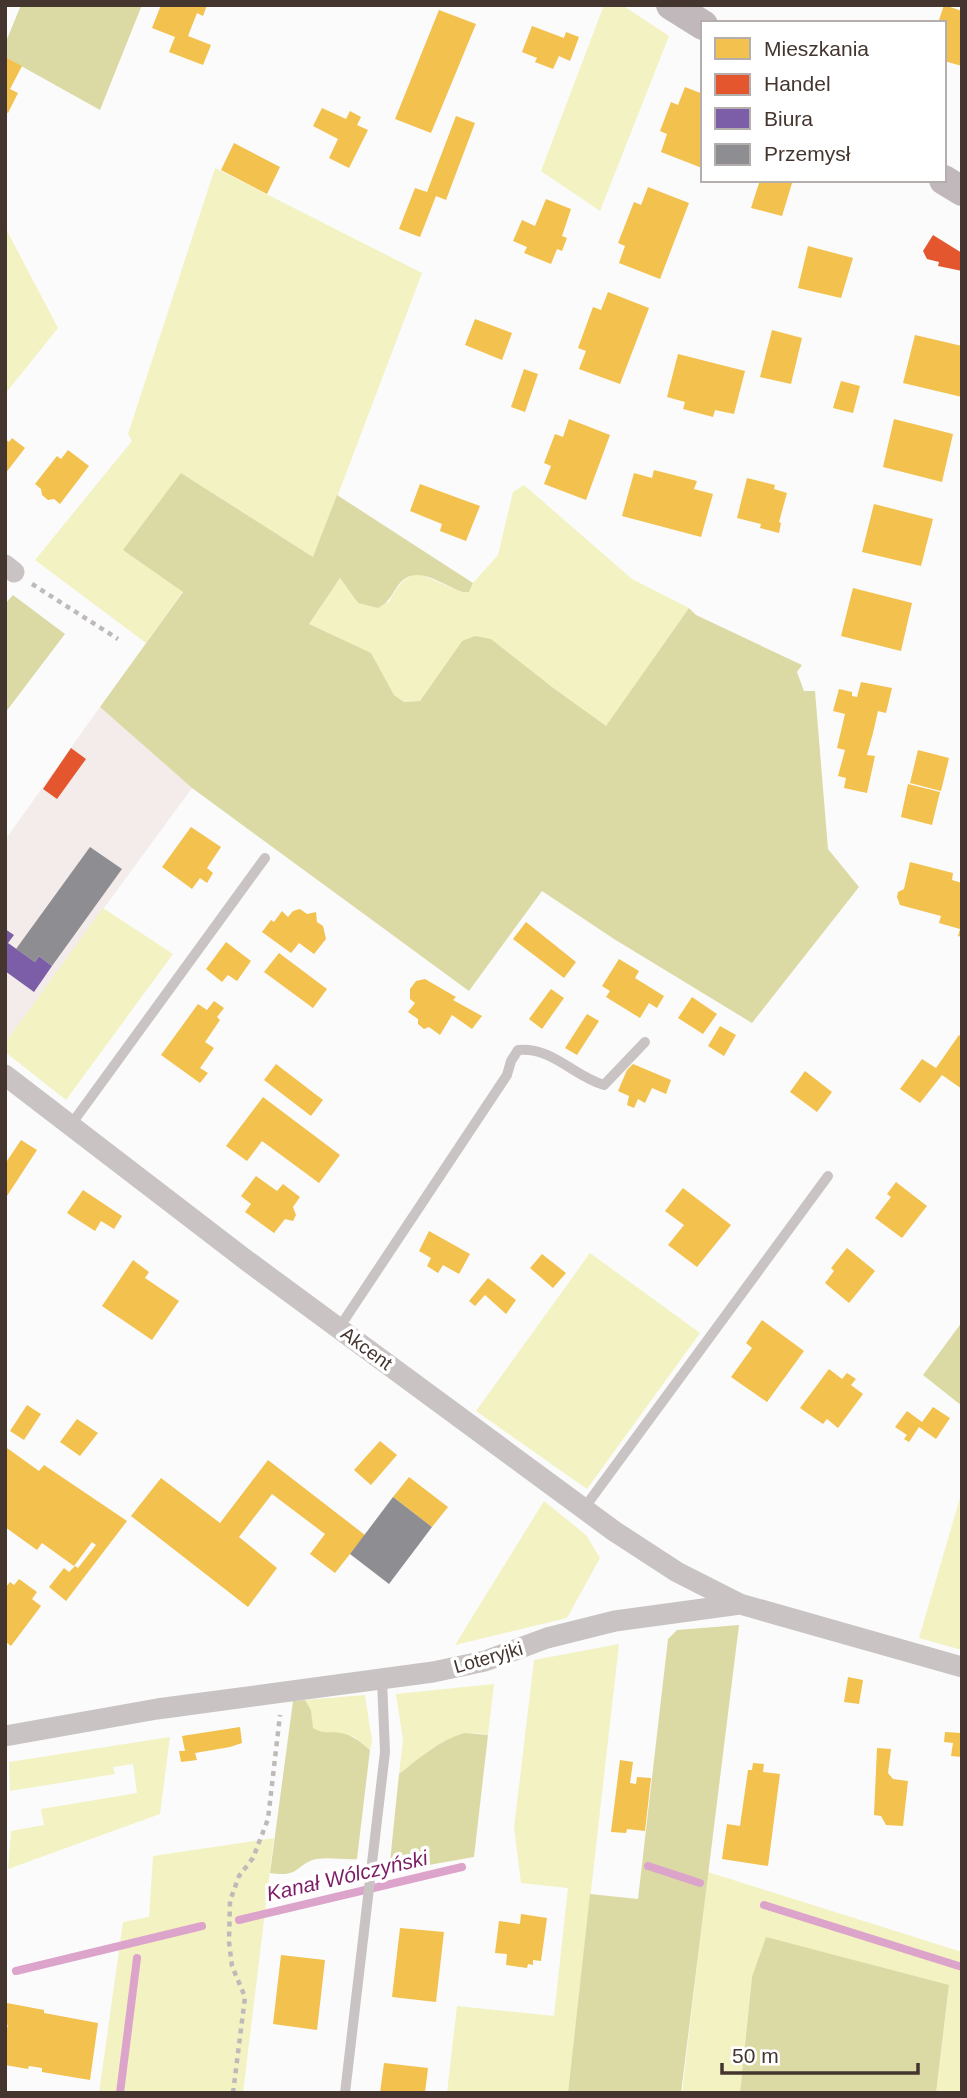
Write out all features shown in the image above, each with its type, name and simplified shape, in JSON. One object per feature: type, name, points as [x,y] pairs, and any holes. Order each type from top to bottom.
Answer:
[{"type":"street","points":[[671,5],[701,24]]},
{"type":"street","points":[[946,181],[962,191]]},
{"type":"street","name":"Akcent","points":[[5,1075],[614,1531],[677,1572],[740,1604]]},
{"type":"street","name":"Loteryjki","points":[[5,1736],[157,1709],[382,1680],[485,1661],[547,1638],[615,1621],[740,1604],[962,1667]]},
{"type":"lane","points":[[70,1126],[265,858]]},
{"type":"lane","points":[[340,1328],[507,1075],[518,1050],[533,1049],[548,1055],[604,1086],[645,1042]]},
{"type":"lane","points":[[585,1507],[828,1176]]},
{"type":"lane","points":[[345,2093],[385,1752],[382,1680]]},
{"type":"path","points":[[10,568],[118,639]]},
{"type":"path","points":[[233,2093],[245,1997],[232,1966],[229,1942],[230,1901],[239,1876],[253,1858],[268,1819],[280,1717],[279,1706],[272,1694]]},
{"type":"shaded area","points":[[21,5],[142,5],[100,110],[5,57],[5,44]]},
{"type":"shaded area","points":[[181,473],[313,557],[337,495],[473,583],[469,592],[463,592],[423,575],[407,577],[378,608],[358,603],[340,578],[309,624],[371,653],[394,695],[404,702],[420,701],[462,641],[475,636],[491,639],[606,726],[689,608],[696,615],[802,665],[797,672],[804,691],[815,691],[828,849],[859,887],[752,1023],[614,939],[542,891],[469,991],[192,788],[100,707],[183,592],[123,550]]},
{"type":"shaded area","points":[[13,595],[65,634],[5,713],[5,604]]},
{"type":"shaded area","points":[[100,707],[192,788],[5,1043],[5,840]]},
{"type":"shaded area","points":[[962,1322],[962,1406],[923,1375]]},
{"type":"shaded area","points":[[739,1625],[681,2093],[568,2093],[590,1894],[638,1899],[668,1639],[677,1630]]},
{"type":"shaded area","points":[[305,1700],[311,1710],[313,1728],[348,1735],[370,1750],[357,1859],[317,1859],[288,1874],[270,1873],[293,1701]]},
{"type":"shaded area","points":[[465,1733],[488,1735],[474,1857],[389,1872],[399,1774],[438,1745]]},
{"type":"shaded area","points":[[766,1937],[949,1985],[936,2093],[740,2093],[752,1977]]},
{"type":"green space","points":[[604,5],[622,5],[669,36],[600,211],[541,171]]},
{"type":"green space","points":[[215,168],[422,273],[314,558],[181,473],[183,591],[146,643],[35,560],[132,441],[128,434]]},
{"type":"green space","points":[[5,227],[58,328],[5,394]]},
{"type":"green space","points":[[524,485],[632,579],[689,608],[606,727],[552,687],[462,641],[420,701],[404,702],[394,695],[370,653],[308,625],[340,578],[358,603],[389,602],[404,581],[418,573],[452,588],[469,592],[473,583],[498,555],[513,492]]},
{"type":"green space","points":[[103,908],[173,954],[66,1100],[5,1052],[5,1043]]},
{"type":"green space","points":[[590,1253],[700,1333],[587,1489],[476,1411]]},
{"type":"green space","points":[[962,1491],[962,1650],[919,1638]]},
{"type":"green space","points":[[544,1501],[586,1535],[600,1558],[567,1618],[455,1645]]},
{"type":"green space","points":[[619,1644],[568,2093],[447,2093],[457,2006],[554,2016],[568,1888],[521,1883],[514,1828],[534,1660]]},
{"type":"green space","points":[[494,1684],[488,1735],[462,1735],[451,1739],[429,1751],[399,1774],[403,1740],[396,1694]]},
{"type":"green space","points":[[365,1695],[372,1741],[370,1750],[353,1736],[322,1733],[312,1728],[311,1710],[305,1700]]},
{"type":"green space","points":[[170,1737],[160,1814],[8,1869],[11,1831],[44,1825],[41,1809],[137,1793],[133,1764],[113,1767],[115,1774],[10,1791],[9,1762]]},
{"type":"green space","points":[[274,1838],[243,2093],[99,2093],[123,1922],[149,1917],[153,1856]]},
{"type":"green space","points":[[708,1872],[962,1952],[962,2093],[936,2093],[949,1985],[752,1977],[740,2093],[682,2093]]},
{"type":"building: Mieszkania","points":[[161,5],[207,5],[203,16],[197,13],[188,36],[211,45],[203,65],[169,52],[175,37],[152,28]]},
{"type":"building: Mieszkania","points":[[944,5],[962,11],[962,66],[946,62],[946,21],[939,21]]},
{"type":"building: Mieszkania","points":[[439,10],[476,24],[431,133],[395,119]]},
{"type":"building: Mieszkania","points":[[532,26],[564,38],[566,32],[579,37],[570,61],[559,56],[553,69],[535,62],[537,58],[522,52]]},
{"type":"building: Mieszkania","points":[[5,57],[22,66],[10,89],[18,93],[8,113],[5,111]]},
{"type":"building: Mieszkania","points":[[685,87],[701,93],[701,168],[661,152],[667,134],[660,131],[671,102],[678,105]]},
{"type":"building: Mieszkania","points":[[322,108],[346,119],[350,111],[361,117],[357,125],[368,130],[349,168],[329,158],[338,139],[313,126]]},
{"type":"building: Mieszkania","points":[[456,116],[475,123],[446,200],[436,196],[420,237],[399,229],[415,188],[427,192]]},
{"type":"building: Mieszkania","points":[[234,143],[280,167],[267,194],[221,170]]},
{"type":"building: Mieszkania","points":[[759,182],[792,182],[782,216],[751,208]]},
{"type":"building: Mieszkania","points":[[648,187],[689,203],[660,279],[619,263],[625,246],[618,243],[634,202],[641,205]]},
{"type":"building: Mieszkania","points":[[546,199],[571,209],[562,236],[567,238],[562,251],[557,249],[551,264],[524,253],[527,247],[513,241],[522,220],[535,226]]},
{"type":"building: Mieszkania","points":[[808,246],[853,258],[841,298],[798,288]]},
{"type":"building: Mieszkania","points":[[608,292],[649,308],[620,384],[579,369],[586,351],[578,348],[593,307],[601,310]]},
{"type":"building: Mieszkania","points":[[475,319],[512,333],[502,360],[465,345]]},
{"type":"building: Mieszkania","points":[[772,330],[802,338],[791,384],[760,377]]},
{"type":"building: Mieszkania","points":[[915,335],[962,346],[962,397],[903,383]]},
{"type":"building: Mieszkania","points":[[678,354],[745,371],[734,414],[715,410],[713,417],[683,409],[685,402],[667,397]]},
{"type":"building: Mieszkania","points":[[524,369],[538,374],[525,412],[511,407]]},
{"type":"building: Mieszkania","points":[[841,381],[860,386],[853,413],[833,408]]},
{"type":"building: Mieszkania","points":[[569,419],[610,435],[586,500],[544,484],[551,466],[544,463],[555,434],[563,437]]},
{"type":"building: Mieszkania","points":[[894,419],[953,434],[942,482],[883,467]]},
{"type":"building: Mieszkania","points":[[12,438],[25,448],[5,474],[5,439],[9,442]]},
{"type":"building: Mieszkania","points":[[68,450],[89,466],[60,504],[54,499],[48,500],[35,484],[57,456],[61,459]]},
{"type":"building: Mieszkania","points":[[654,470],[697,481],[694,489],[713,494],[701,537],[622,516],[634,473],[652,478]]},
{"type":"building: Mieszkania","points":[[747,478],[775,485],[774,489],[787,493],[779,522],[779,533],[760,528],[761,524],[737,518]]},
{"type":"building: Mieszkania","points":[[420,484],[480,506],[466,541],[440,531],[442,524],[410,511]]},
{"type":"building: Mieszkania","points":[[874,504],[933,519],[921,566],[862,552]]},
{"type":"building: Mieszkania","points":[[853,588],[912,603],[901,651],[841,636]]},
{"type":"building: Mieszkania","points":[[861,682],[892,688],[886,713],[878,711],[867,755],[875,756],[867,793],[844,788],[846,778],[838,776],[845,750],[837,748],[845,714],[833,711],[839,689],[852,692],[852,696],[857,697]]},
{"type":"building: Mieszkania","points":[[918,750],[949,758],[941,791],[910,783]]},
{"type":"building: Mieszkania","points":[[908,784],[940,792],[932,825],[901,817]]},
{"type":"building: Mieszkania","points":[[191,827],[221,847],[207,868],[213,873],[207,883],[200,878],[192,889],[162,867]]},
{"type":"building: Mieszkania","points":[[910,862],[953,873],[952,880],[962,883],[962,937],[958,936],[960,929],[939,923],[941,916],[900,905],[898,892],[904,889]]},
{"type":"building: Mieszkania","points":[[300,909],[307,914],[316,912],[317,922],[323,926],[326,939],[314,954],[299,943],[291,953],[262,932],[282,911],[288,917],[293,911]]},
{"type":"building: Mieszkania","points":[[526,922],[576,962],[564,978],[513,939]]},
{"type":"building: Mieszkania","points":[[226,942],[251,961],[237,981],[228,975],[222,982],[206,969]]},
{"type":"building: Mieszkania","points":[[279,953],[327,989],[313,1008],[264,972]]},
{"type":"building: Mieszkania","points":[[619,959],[639,971],[635,978],[664,996],[657,1008],[649,1003],[640,1018],[606,997],[610,991],[602,986]]},
{"type":"building: Mieszkania","points":[[425,979],[456,997],[453,1000],[482,1016],[472,1029],[452,1015],[440,1035],[429,1027],[424,1029],[418,1024],[418,1019],[408,1012],[415,1003],[410,999],[410,989],[416,981]]},
{"type":"building: Mieszkania","points":[[551,989],[564,998],[542,1029],[529,1019]]},
{"type":"building: Mieszkania","points":[[692,997],[717,1014],[703,1034],[678,1018]]},
{"type":"building: Mieszkania","points":[[214,1001],[224,1008],[217,1017],[220,1020],[205,1042],[214,1048],[200,1068],[208,1073],[200,1083],[161,1055],[198,1004],[207,1010]]},
{"type":"building: Mieszkania","points":[[587,1014],[599,1021],[577,1055],[565,1048]]},
{"type":"building: Mieszkania","points":[[720,1026],[736,1035],[724,1056],[708,1046]]},
{"type":"building: Mieszkania","points":[[959,1035],[962,1037],[962,1089],[942,1075],[920,1103],[900,1089],[922,1059],[936,1068]]},
{"type":"building: Mieszkania","points":[[276,1064],[323,1100],[311,1116],[264,1080]]},
{"type":"building: Mieszkania","points":[[633,1064],[671,1080],[666,1094],[652,1088],[645,1103],[638,1099],[634,1108],[627,1105],[629,1096],[618,1091],[627,1070]]},
{"type":"building: Mieszkania","points":[[805,1071],[832,1092],[817,1112],[790,1092]]},
{"type":"building: Mieszkania","points":[[263,1097],[340,1155],[319,1183],[262,1141],[247,1161],[226,1146]]},
{"type":"building: Mieszkania","points":[[21,1140],[37,1150],[5,1199],[5,1164]]},
{"type":"building: Mieszkania","points":[[256,1176],[277,1191],[283,1184],[300,1197],[293,1207],[296,1215],[293,1221],[285,1219],[274,1233],[245,1212],[251,1204],[241,1196]]},
{"type":"building: Mieszkania","points":[[896,1182],[927,1206],[902,1238],[875,1218],[891,1197],[887,1194]]},
{"type":"building: Mieszkania","points":[[683,1188],[731,1225],[697,1267],[668,1245],[684,1225],[665,1211]]},
{"type":"building: Mieszkania","points":[[83,1190],[122,1216],[114,1229],[101,1221],[95,1231],[67,1213]]},
{"type":"building: Mieszkania","points":[[429,1231],[470,1254],[459,1274],[443,1265],[438,1273],[427,1266],[431,1258],[419,1251]]},
{"type":"building: Mieszkania","points":[[847,1248],[875,1271],[849,1303],[825,1283],[834,1271],[831,1268]]},
{"type":"building: Mieszkania","points":[[542,1254],[566,1273],[553,1288],[530,1268]]},
{"type":"building: Mieszkania","points":[[133,1260],[149,1272],[145,1278],[179,1301],[152,1340],[102,1306]]},
{"type":"building: Mieszkania","points":[[488,1278],[516,1300],[506,1314],[485,1295],[475,1306],[469,1301]]},
{"type":"building: Mieszkania","points":[[762,1320],[804,1351],[767,1402],[731,1377],[752,1348],[746,1343]]},
{"type":"building: Mieszkania","points":[[829,1369],[842,1379],[847,1373],[856,1379],[851,1385],[863,1394],[838,1428],[827,1419],[823,1424],[800,1408]]},
{"type":"building: Mieszkania","points":[[27,1405],[41,1414],[24,1440],[10,1431]]},
{"type":"building: Mieszkania","points":[[933,1407],[950,1418],[936,1439],[919,1427],[909,1442],[904,1439],[907,1435],[895,1427],[907,1411],[922,1422]]},
{"type":"building: Mieszkania","points":[[77,1419],[98,1433],[80,1456],[60,1442]]},
{"type":"building: Mieszkania","points":[[380,1441],[397,1455],[371,1485],[354,1470]]},
{"type":"building: Mieszkania","points":[[7,1448],[39,1471],[44,1465],[127,1521],[66,1601],[49,1587],[64,1568],[69,1572],[75,1566],[78,1568],[96,1545],[92,1542],[74,1566],[42,1543],[37,1550],[5,1527]]},
{"type":"building: Mieszkania","points":[[268,1460],[365,1535],[335,1573],[310,1554],[325,1534],[272,1494],[239,1537],[277,1568],[248,1607],[131,1516],[161,1478],[220,1523]]},
{"type":"building: Mieszkania","points":[[409,1477],[448,1507],[432,1527],[393,1497]]},
{"type":"building: Mieszkania","points":[[19,1579],[37,1592],[32,1599],[41,1606],[11,1646],[5,1641],[5,1588],[10,1582],[14,1585]]},
{"type":"building: Mieszkania","points":[[848,1677],[863,1680],[859,1704],[844,1702]]},
{"type":"building: Mieszkania","points":[[240,1727],[242,1743],[195,1753],[197,1760],[181,1762],[179,1751],[185,1751],[182,1736]]},
{"type":"building: Mieszkania","points":[[945,1732],[962,1733],[962,1757],[951,1756],[953,1743],[944,1742]]},
{"type":"building: Mieszkania","points":[[877,1748],[891,1749],[888,1773],[893,1779],[908,1781],[903,1826],[886,1825],[881,1816],[874,1815]]},
{"type":"building: Mieszkania","points":[[620,1760],[633,1762],[630,1783],[636,1784],[637,1777],[651,1778],[645,1831],[627,1829],[626,1833],[611,1832]]},
{"type":"building: Mieszkania","points":[[753,1763],[764,1764],[763,1772],[780,1774],[768,1866],[722,1859],[727,1824],[740,1826],[748,1770],[752,1770]]},
{"type":"building: Mieszkania","points":[[521,1914],[547,1918],[541,1961],[533,1960],[533,1965],[528,1964],[527,1968],[506,1965],[507,1954],[495,1953],[499,1921],[520,1924]]},
{"type":"building: Mieszkania","points":[[400,1928],[444,1932],[436,2002],[392,1997]]},
{"type":"building: Mieszkania","points":[[281,1955],[325,1960],[317,2030],[273,2024]]},
{"type":"building: Mieszkania","points":[[7,2003],[98,2023],[90,2080],[42,2072],[42,2068],[29,2066],[28,2069],[5,2065]]},
{"type":"building: Mieszkania","points":[[384,2063],[428,2068],[425,2093],[380,2093]]},
{"type":"building: Handel","points":[[933,235],[962,253],[962,271],[938,266],[939,262],[927,259],[923,251]]},
{"type":"building: Handel","points":[[71,748],[86,759],[57,799],[43,789]]},
{"type":"building: Biura","points":[[5,929],[14,935],[8,943],[35,962],[39,956],[52,966],[34,992],[5,971]]},
{"type":"building: Przemysł","points":[[90,847],[122,869],[52,966],[39,956],[35,962],[16,949]]},
{"type":"building: Przemysł","points":[[393,1497],[432,1527],[389,1584],[350,1554]]},
{"type":"waterway","name":"Kanał Wólczyński","points":[[648,1866],[700,1883]]},
{"type":"waterway","name":"Kanał Wólczyński","points":[[239,1920],[462,1867]]},
{"type":"waterway","name":"Kanał Wólczyński","points":[[764,1905],[962,1967]]},
{"type":"waterway","name":"Kanał Wólczyński","points":[[16,1971],[202,1926]]},
{"type":"waterway","points":[[120,2093],[137,1958]]}]
